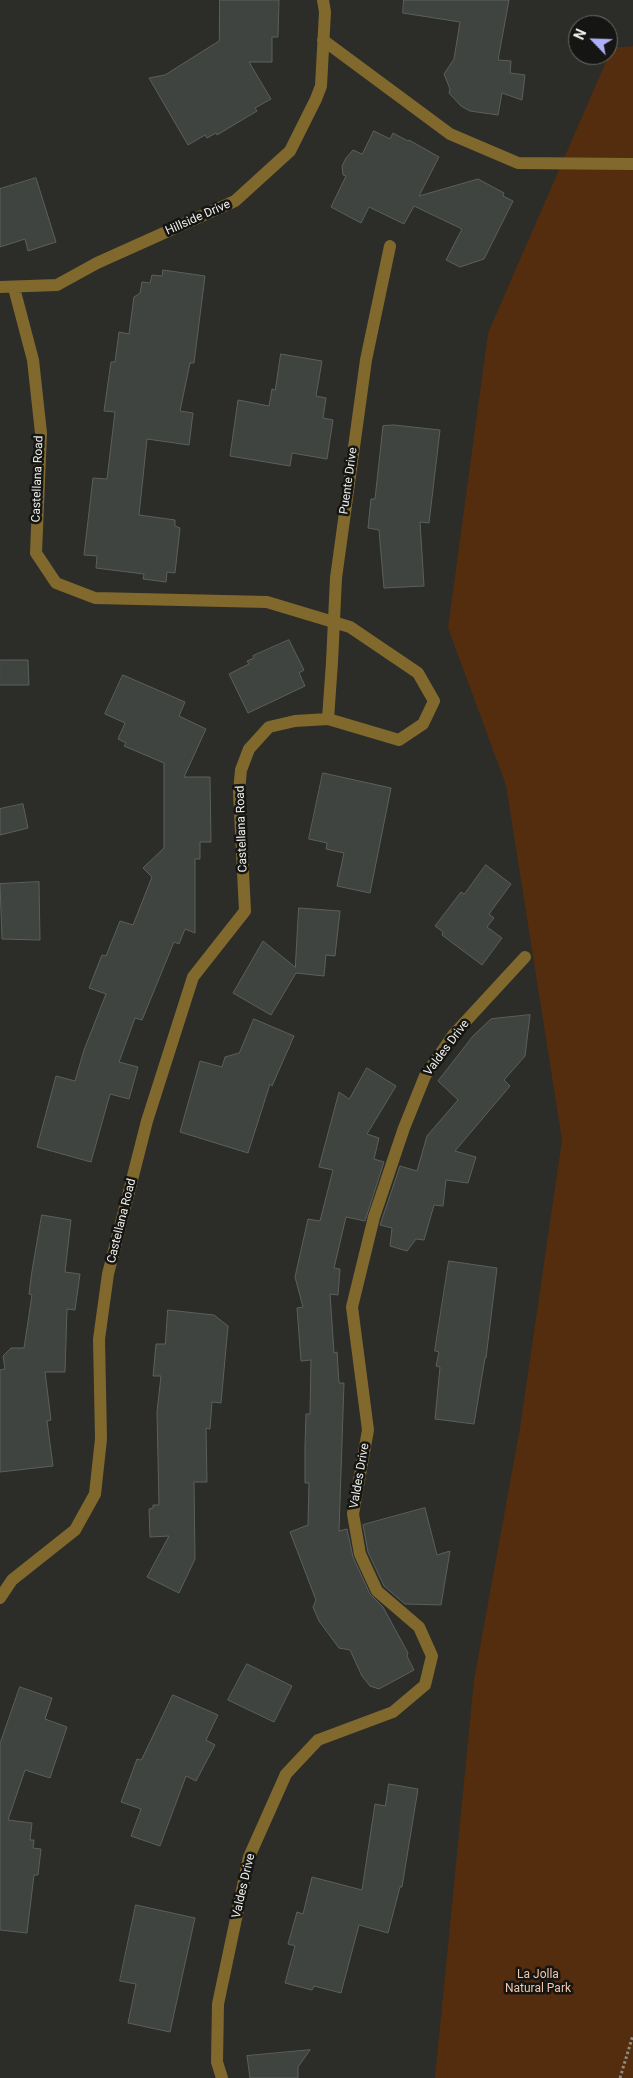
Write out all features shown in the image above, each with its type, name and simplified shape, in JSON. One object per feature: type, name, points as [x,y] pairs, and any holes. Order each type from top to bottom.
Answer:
[{"type":"street","name":"Hillside Drive","points":[[0,287],[57,285],[97,263],[235,202],[290,151],[321,86],[324,0]]},
{"type":"street","points":[[323,40],[450,134],[518,163],[633,164]]},
{"type":"street","name":"Puente Drive","points":[[328,719],[336,578],[366,360],[390,246]]},
{"type":"street","name":"Castellana Road","points":[[0,1598],[12,1580],[75,1530],[95,1494],[101,1439],[99,1339],[108,1274],[147,1121],[193,977],[245,911],[239,792],[243,763],[249,749],[269,728],[295,721],[328,719],[399,740],[424,724],[434,701],[418,673],[350,627],[267,602],[95,598],[56,582],[36,553],[40,434],[34,360],[14,288]]},
{"type":"street","name":"Valdes Drive","points":[[222,2078],[217,2062],[218,2004],[247,1866],[249,1857],[286,1774],[318,1740],[393,1712],[425,1686],[432,1656],[418,1627],[378,1591],[360,1554],[353,1514],[368,1430],[352,1306],[374,1217],[404,1128],[425,1076],[454,1034],[525,956]]},
{"type":"path","points":[[620,2078],[633,2035]]},
{"type":"green space","name":"La Jolla Natural Park","points":[[633,46],[633,2078],[435,2078],[474,1680],[520,1428],[562,1140],[506,785],[448,628],[488,333],[605,65],[618,65],[618,47]]},
{"type":"building","points":[[220,0],[279,0],[278,37],[272,37],[272,62],[249,62],[271,99],[255,108],[257,111],[217,135],[216,133],[207,138],[205,135],[188,145],[149,78],[165,75],[219,41]]},
{"type":"building","points":[[404,0],[509,0],[498,60],[511,61],[510,73],[525,75],[522,100],[502,93],[498,115],[470,111],[461,106],[449,93],[450,89],[444,74],[454,59],[460,22],[403,13]]},
{"type":"building","points":[[374,131],[390,139],[393,133],[439,157],[419,196],[478,179],[504,193],[503,196],[513,201],[484,259],[460,267],[446,260],[462,229],[414,206],[404,224],[369,207],[361,223],[331,207],[346,176],[343,175],[342,166],[346,158],[353,150],[362,154]]},
{"type":"building","points":[[36,178],[56,242],[28,251],[25,239],[0,247],[0,189]]},
{"type":"building","points":[[163,270],[205,276],[194,363],[190,363],[180,411],[193,413],[189,445],[147,439],[139,515],[175,520],[175,526],[180,528],[175,573],[167,572],[166,582],[143,579],[144,574],[96,568],[97,556],[84,555],[93,478],[107,479],[115,412],[104,411],[111,362],[115,362],[119,332],[129,334],[134,297],[140,293],[142,282],[150,283],[152,275],[162,276]]},
{"type":"building","points":[[281,354],[322,361],[316,396],[326,398],[323,418],[333,420],[327,459],[292,453],[290,466],[230,456],[238,400],[269,406],[272,389],[275,390]]},
{"type":"building","points":[[394,425],[440,430],[429,523],[420,522],[424,586],[384,588],[379,530],[368,528],[371,499],[375,499],[383,426]]},
{"type":"building","points":[[289,640],[304,670],[299,673],[305,686],[248,713],[229,674],[249,664],[247,661],[254,658],[253,656]]},
{"type":"building","points":[[0,660],[28,660],[29,685],[0,685]]},
{"type":"building","points":[[123,675],[185,702],[179,716],[206,729],[184,777],[210,777],[211,842],[200,842],[200,859],[195,859],[195,933],[185,929],[179,944],[174,942],[142,1020],[135,1018],[119,1062],[138,1067],[129,1099],[110,1094],[91,1162],[37,1147],[56,1076],[75,1081],[84,1050],[106,994],[89,988],[102,955],[106,956],[120,921],[133,925],[152,877],[143,868],[164,848],[164,763],[124,746],[126,743],[118,739],[125,723],[105,714]]},
{"type":"building","points":[[323,773],[391,788],[370,893],[337,886],[344,853],[326,849],[327,843],[309,839]]},
{"type":"building","points":[[23,804],[28,828],[0,835],[0,809]]},
{"type":"building","points":[[486,865],[511,884],[489,914],[494,918],[487,927],[502,938],[482,965],[442,935],[443,932],[435,926],[461,892],[464,894]]},
{"type":"building","points":[[39,882],[40,940],[2,939],[0,884]]},
{"type":"building","points":[[299,908],[340,911],[335,956],[326,955],[324,976],[296,973],[271,1015],[233,993],[263,941],[295,967]]},
{"type":"building","points":[[530,1015],[525,1056],[504,1080],[510,1086],[455,1151],[476,1157],[468,1183],[446,1180],[443,1206],[434,1205],[424,1240],[416,1239],[407,1251],[390,1246],[392,1228],[380,1225],[400,1166],[417,1171],[427,1136],[458,1100],[438,1081],[473,1036],[491,1019]]},
{"type":"building","points":[[254,1019],[294,1036],[272,1086],[270,1084],[248,1153],[180,1132],[200,1061],[222,1067],[225,1057],[239,1053]]},
{"type":"building","points":[[367,1068],[396,1086],[367,1134],[379,1138],[374,1159],[384,1162],[365,1221],[346,1217],[334,1268],[340,1269],[338,1295],[330,1294],[334,1353],[337,1352],[339,1383],[344,1383],[339,1531],[347,1529],[353,1557],[370,1594],[383,1607],[408,1653],[407,1656],[414,1670],[379,1689],[370,1686],[362,1676],[350,1650],[339,1648],[319,1621],[313,1607],[316,1600],[290,1532],[308,1525],[309,1483],[305,1483],[305,1446],[306,1414],[310,1414],[311,1360],[301,1361],[297,1308],[303,1307],[295,1277],[308,1219],[320,1221],[333,1170],[319,1167],[339,1092],[349,1099]]},
{"type":"building","points":[[42,1215],[71,1220],[65,1272],[80,1274],[75,1310],[67,1309],[65,1372],[45,1372],[51,1420],[47,1421],[53,1466],[0,1472],[0,1370],[5,1369],[3,1356],[11,1348],[24,1348],[32,1295],[29,1294],[32,1271]]},
{"type":"building","points":[[449,1261],[497,1268],[486,1358],[474,1424],[435,1419],[440,1367],[436,1366],[439,1352],[435,1351]]},
{"type":"building","points":[[168,1310],[214,1315],[228,1326],[221,1403],[212,1402],[210,1429],[206,1428],[207,1482],[194,1482],[195,1559],[179,1593],[147,1577],[169,1536],[150,1537],[149,1509],[153,1508],[153,1505],[159,1505],[157,1412],[161,1376],[153,1376],[156,1344],[165,1344]]},
{"type":"building","points":[[425,1508],[437,1555],[450,1551],[441,1605],[405,1604],[384,1586],[368,1552],[363,1525]]},
{"type":"building","points":[[247,1664],[292,1686],[274,1722],[228,1700]]},
{"type":"building","points":[[20,1687],[52,1698],[45,1719],[67,1727],[50,1778],[25,1770],[8,1820],[32,1823],[30,1840],[34,1840],[33,1848],[41,1849],[38,1875],[34,1875],[27,1933],[0,1930],[0,1744]]},
{"type":"building","points":[[173,1695],[218,1715],[206,1740],[215,1745],[196,1781],[186,1776],[160,1846],[131,1836],[141,1809],[121,1802],[137,1759],[141,1760]]},
{"type":"building","points":[[389,1784],[418,1789],[402,1887],[400,1887],[388,1933],[359,1925],[341,1993],[314,1986],[312,1990],[285,1983],[295,1946],[288,1944],[297,1912],[303,1914],[312,1877],[362,1890],[375,1804],[385,1806]]},
{"type":"building","points":[[136,1905],[195,1918],[170,2032],[128,2023],[136,1984],[120,1981]]},
{"type":"building","points":[[310,2050],[298,2067],[298,2078],[250,2078],[247,2056]]}]
